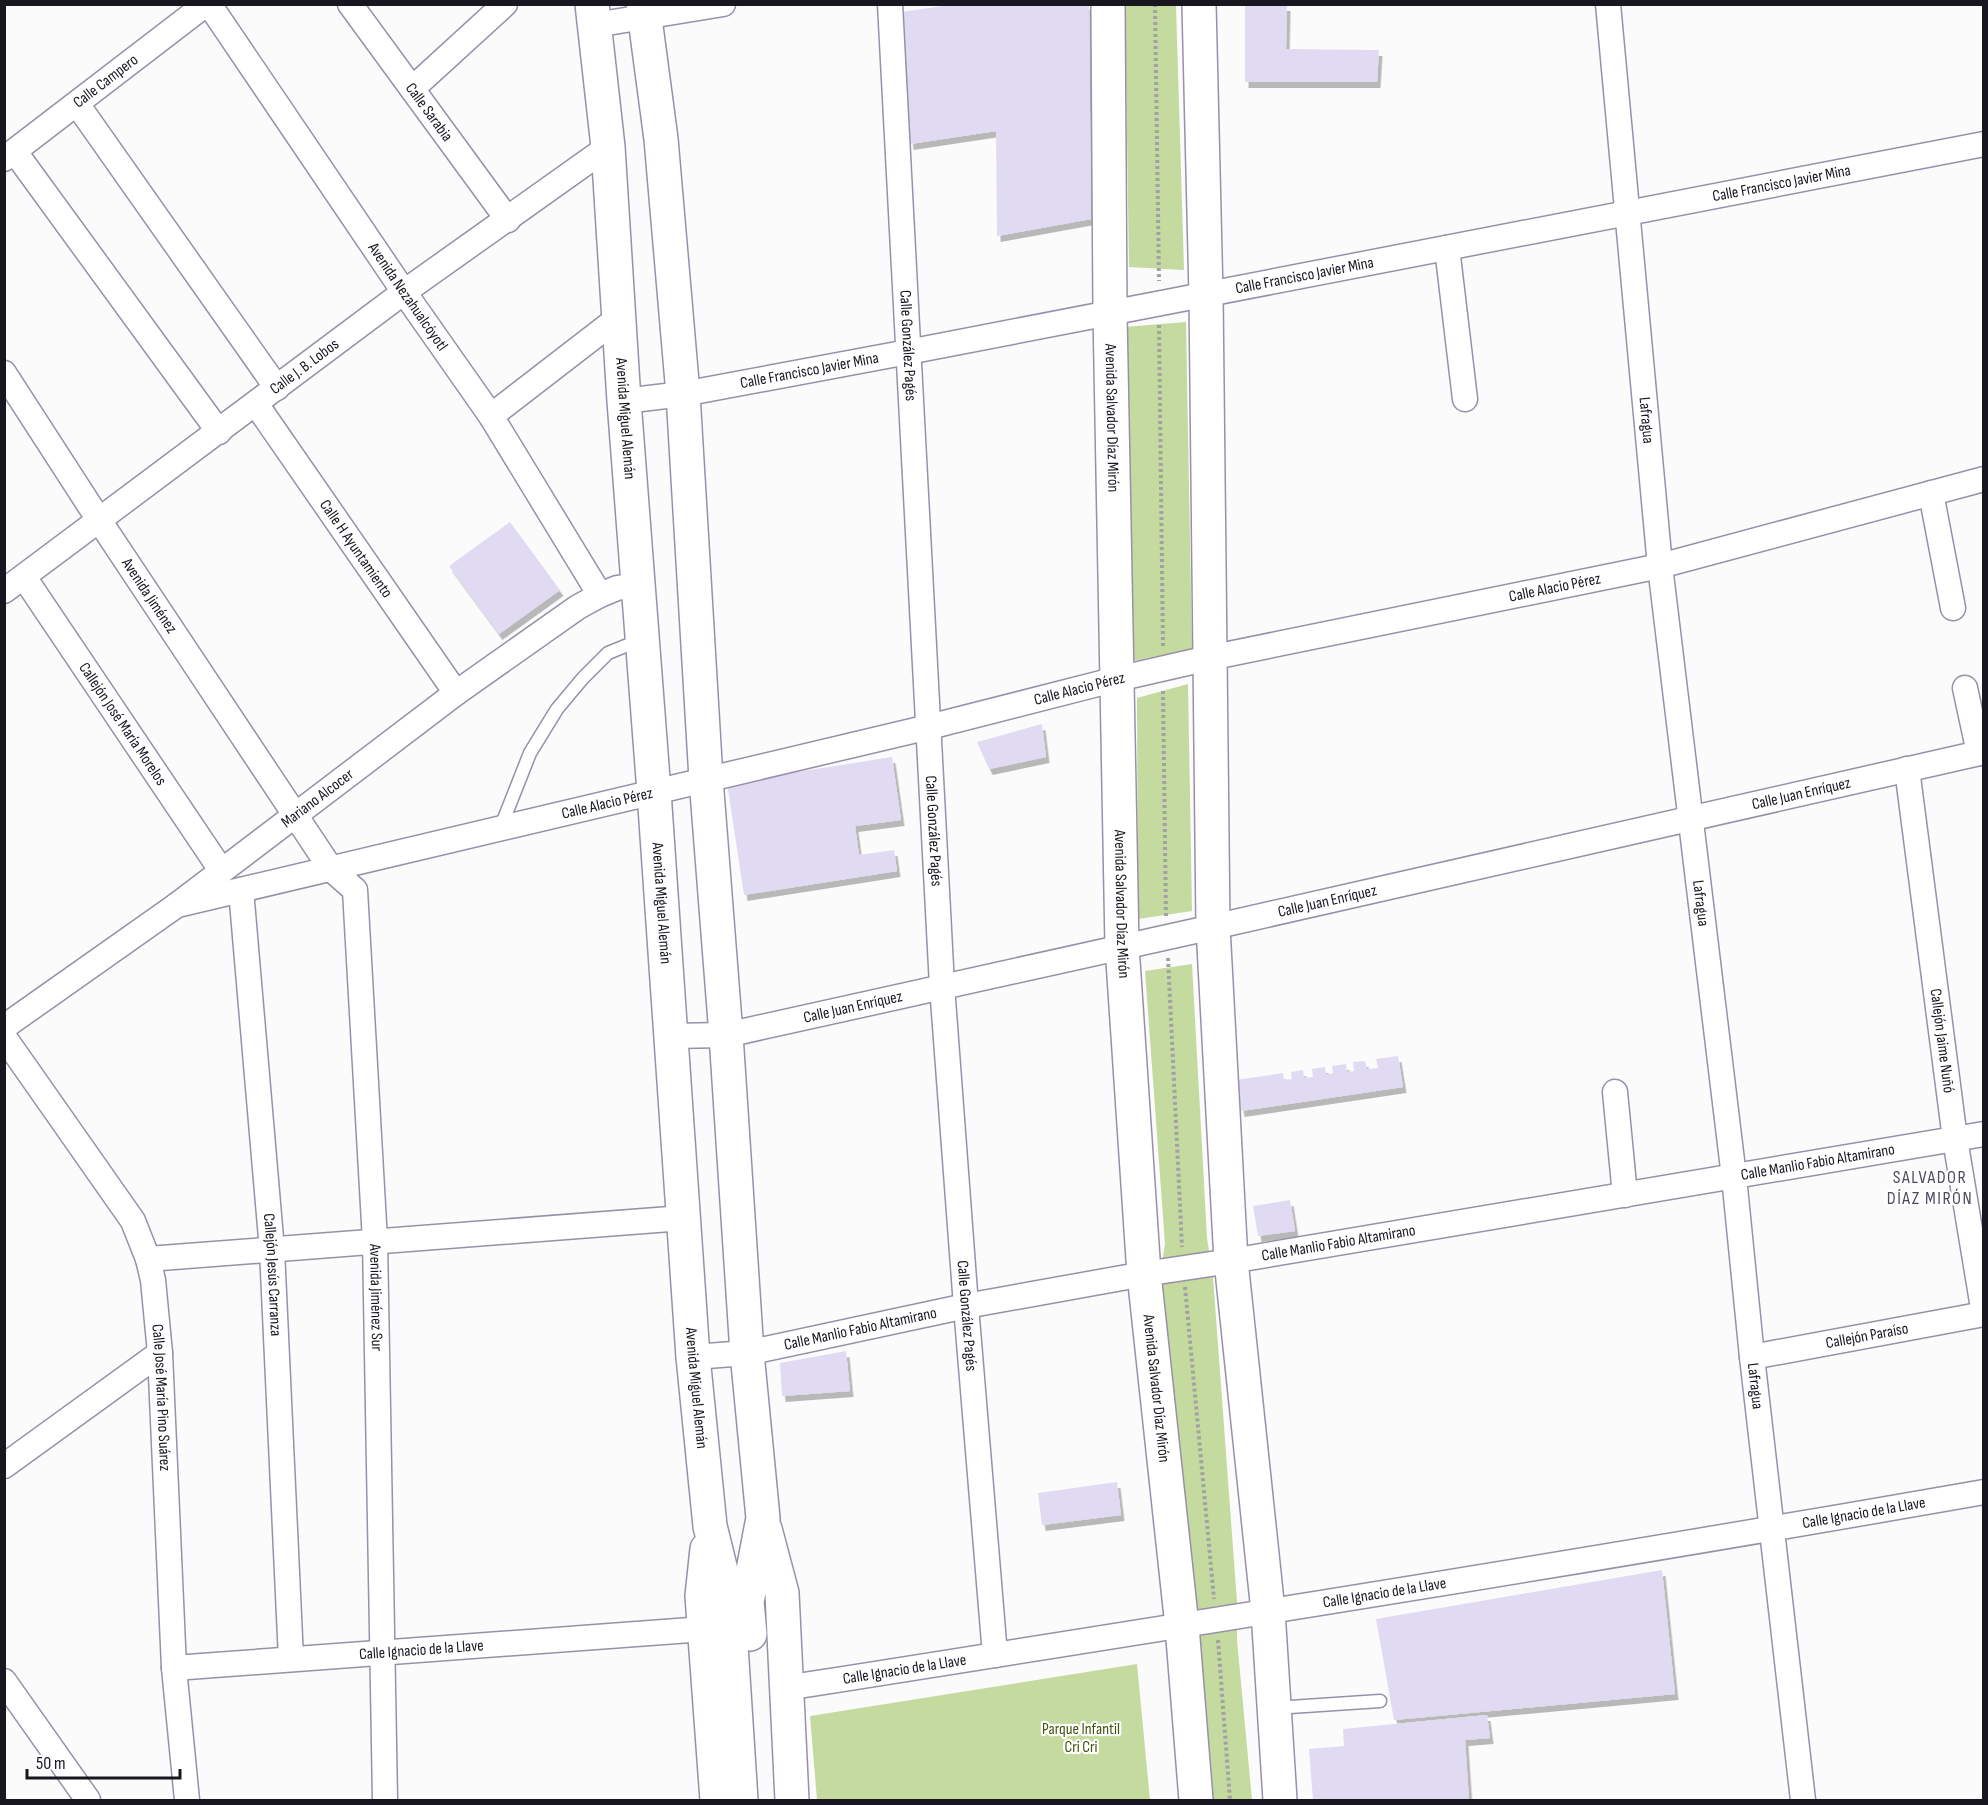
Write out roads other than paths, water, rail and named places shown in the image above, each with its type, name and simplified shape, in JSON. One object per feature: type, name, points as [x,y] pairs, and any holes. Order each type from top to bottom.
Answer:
[{"type":"main road","name":"Avenida Salvador Díaz Mirón","points":[[1108,4],[1110,314],[1122,946],[1144,1274],[1182,1626],[1196,1800]]},
{"type":"main road","points":[[1200,4],[1206,295],[1213,927],[1231,1261],[1268,1611],[1280,1800]]},
{"type":"main road","points":[[644,11],[661,139],[683,394],[706,779],[747,1353],[763,1518],[782,1593],[792,1800]]},
{"type":"main road","name":"Avenida Miguel Alemán","points":[[594,15],[608,147],[618,318],[693,1357],[710,1526],[728,1599],[741,1800]]},
{"type":"main road","points":[[761,1800],[747,1602],[763,1518]]},
{"type":"main road","points":[[710,1526],[702,1596],[717,1800]]},
{"type":"street","name":"Calle Campero","points":[[10,155],[208,4]]},
{"type":"street","name":"Avenida Nezahualcóyotl","points":[[208,4],[491,416],[600,595]]},
{"type":"street","name":"Calle Sarabia","points":[[350,4],[508,220]]},
{"type":"street","points":[[412,89],[506,4]]},
{"type":"street","points":[[594,15],[723,4]]},
{"type":"street","name":"Calle González Pagés","points":[[890,4],[942,986],[995,1655]]},
{"type":"street","name":"Lafragua","points":[[1608,4],[1660,566],[1734,1177],[1752,1357],[1803,1800]]},
{"type":"street","points":[[77,104],[277,388]]},
{"type":"street","name":"Calle Francisco Javier Mina","points":[[624,401],[683,394],[1110,314],[1983,144]]},
{"type":"street","name":"Calle J. B. Lobos","points":[[4,591],[404,292],[608,147]]},
{"type":"street","points":[[10,155],[219,432]]},
{"type":"street","points":[[1447,249],[1465,399]]},
{"type":"street","points":[[491,416],[618,318]]},
{"type":"street","name":"Avenida Jiménez","points":[[4,373],[296,816]]},
{"type":"street","name":"Calle H Ayuntamiento","points":[[256,404],[456,693]]},
{"type":"street","name":"Calle Alacio Pérez","points":[[177,905],[929,727],[1163,668],[1660,566],[1983,479]]},
{"type":"street","points":[[1931,493],[1953,608]]},
{"type":"street","name":"Callejón José María Morelos","points":[[24,577],[221,870]]},
{"type":"street","name":"Mariano Alcocer","points":[[4,1028],[177,905],[456,693],[578,607],[617,588],[638,585]]},
{"type":"street","points":[[1965,688],[1981,752]]},
{"type":"street","name":"Calle Juan Enríquez","points":[[670,1036],[726,1035],[1981,752]]},
{"type":"street","name":"Callejón Jaime Nuñó","points":[[1907,769],[1955,1139],[1983,1314]]},
{"type":"street","name":"Avenida Jiménez Sur","points":[[296,816],[331,869],[355,890],[375,1241],[386,1800]]},
{"type":"street","name":"Callejón Jesús Carranza","points":[[242,890],[272,1250],[291,1659]]},
{"type":"street","name":"Calle José María Pino Suárez","points":[[4,1037],[133,1221],[148,1258],[153,1280],[160,1353],[174,1668],[188,1800]]},
{"type":"street","points":[[1615,1092],[1625,1195]]},
{"type":"street","name":"Calle Manlio Fabio Altamirano","points":[[693,1357],[747,1353],[966,1306],[1144,1274],[1983,1134]]},
{"type":"street","points":[[148,1258],[683,1218]]},
{"type":"street","name":"Callejón Paraíso","points":[[1752,1357],[1983,1314]]},
{"type":"street","points":[[4,1466],[160,1353]]},
{"type":"street","name":"Calle Ignacio de la Llave","points":[[786,1688],[1182,1626],[1983,1492]]},
{"type":"street","name":"Calle Ignacio de la Llave","points":[[174,1668],[704,1629]]},
{"type":"street","points":[[4,1681],[88,1800]]},
{"type":"lane","points":[[500,829],[530,753],[557,710],[583,678],[608,653],[641,640]]},
{"type":"lane","points":[[1274,1708],[1380,1701]]},
{"type":"district","name":"SALVADOR DÍAZ MIRÓN","points":[[1930,1187]]},
{"type":"park label","name":"Parque Infantil Cri Cri","points":[[1081,1738]]}]
